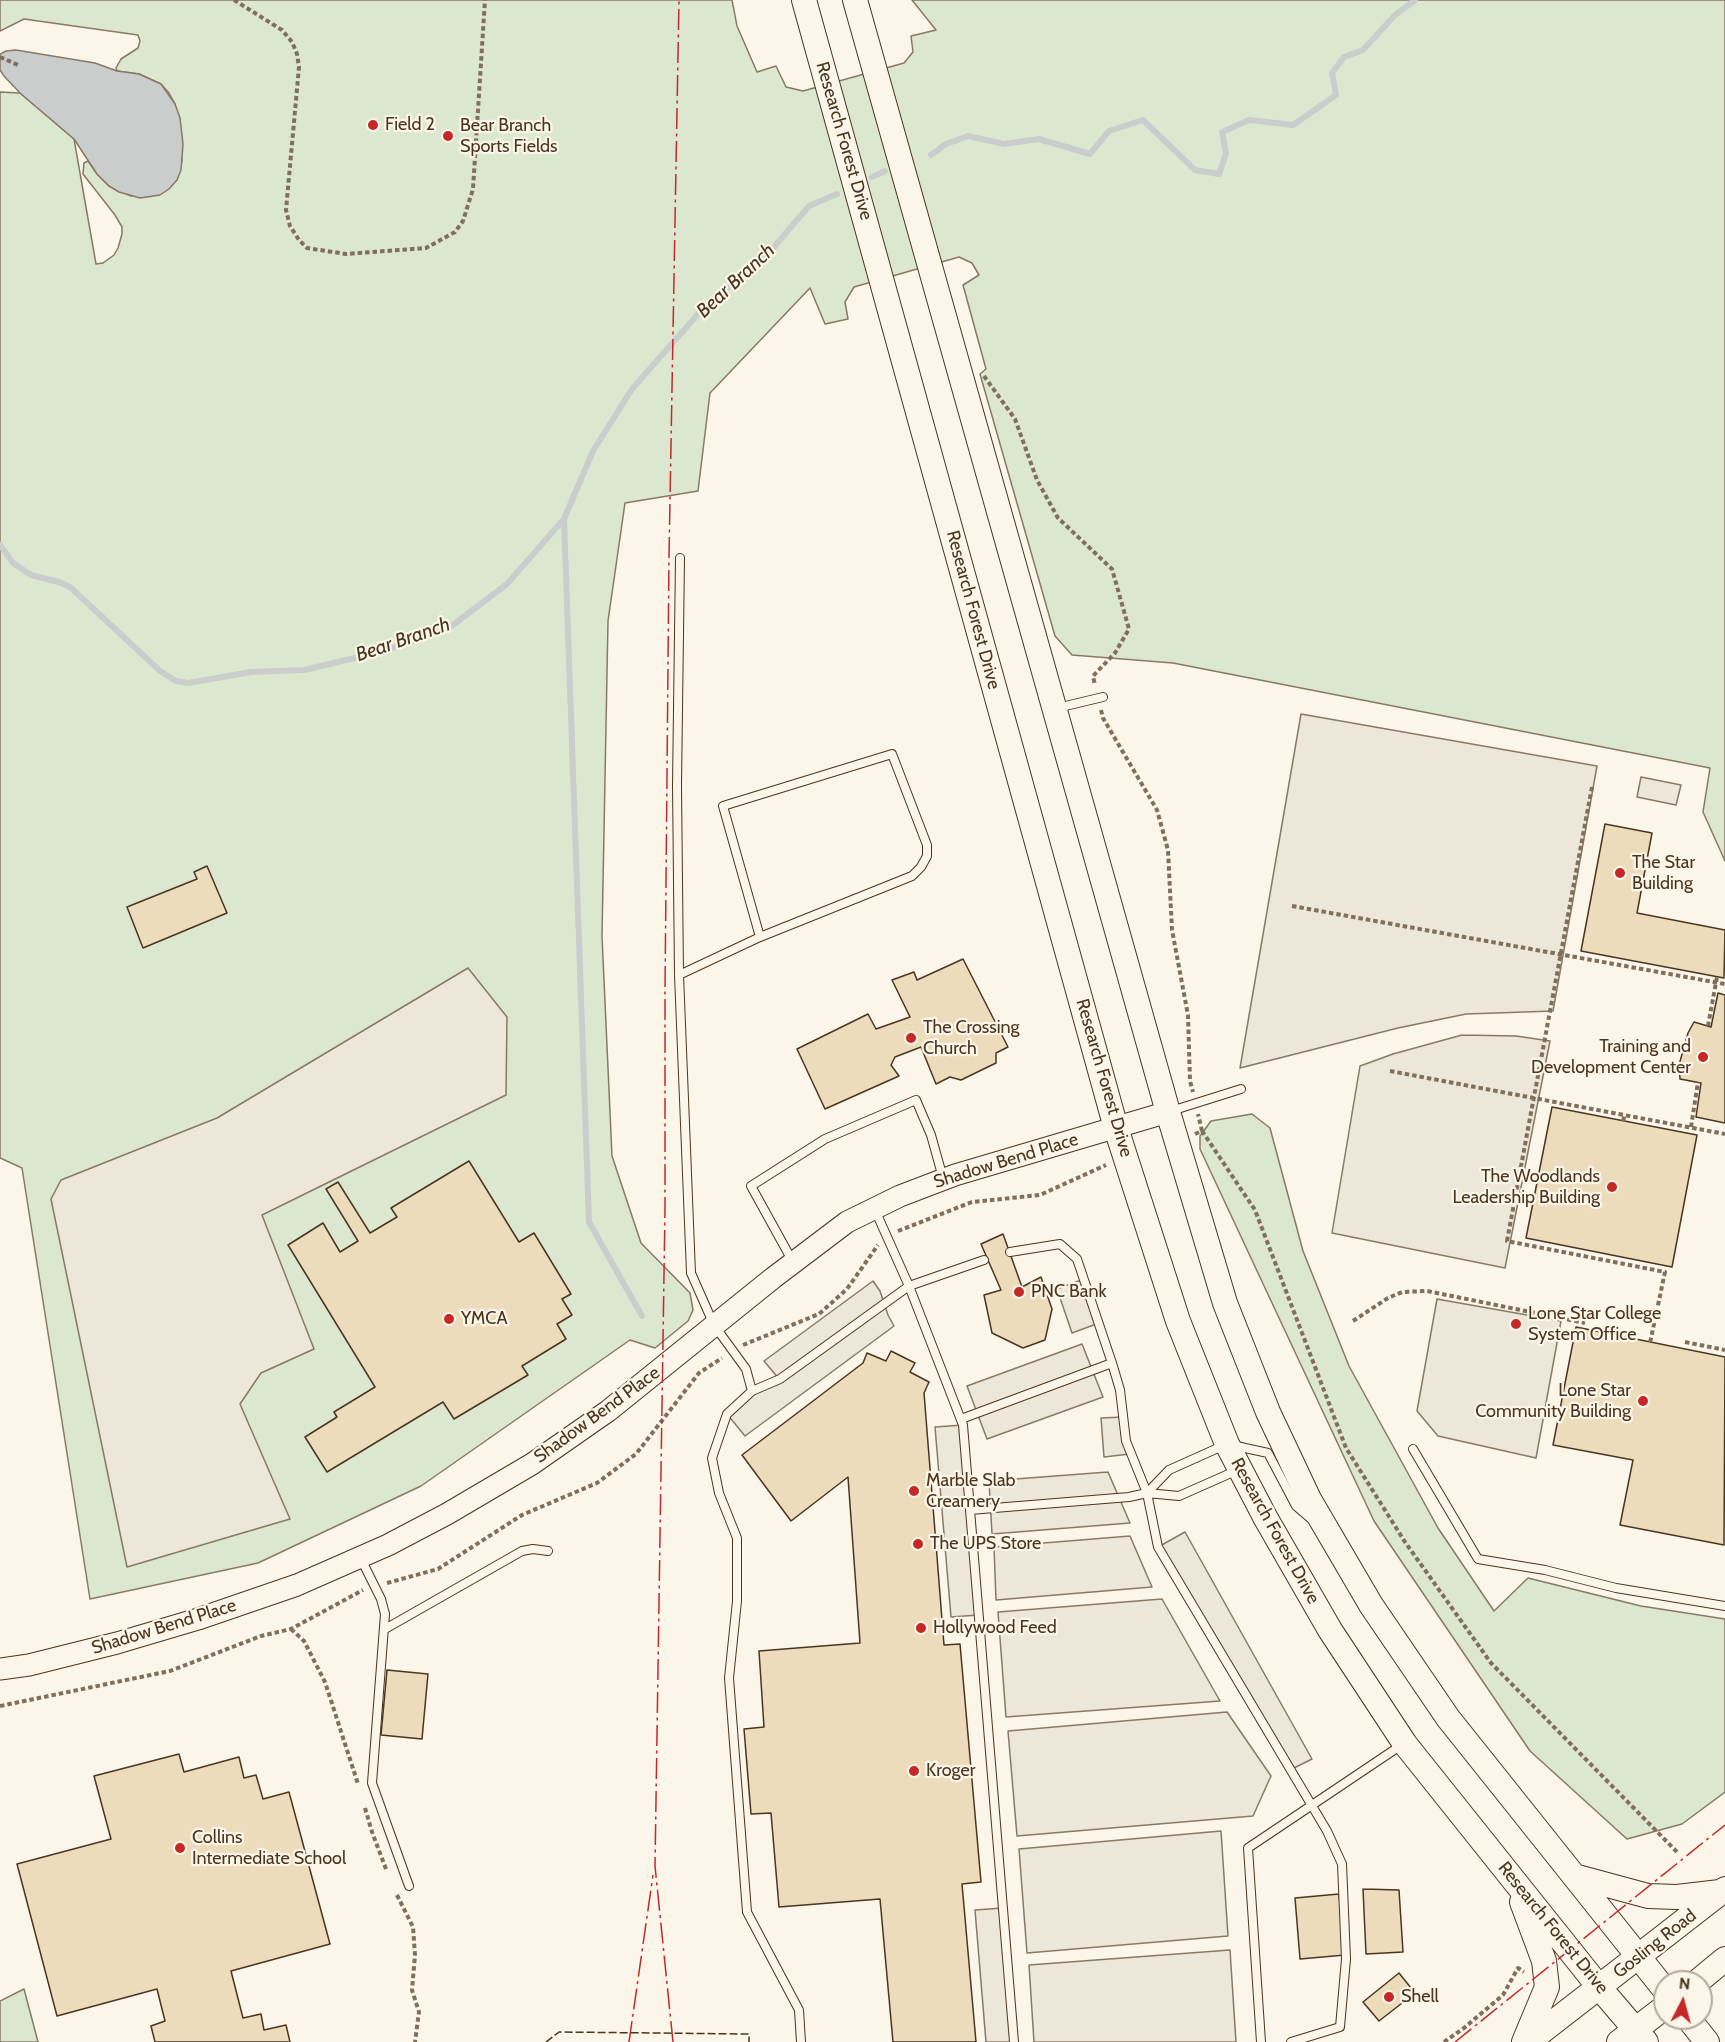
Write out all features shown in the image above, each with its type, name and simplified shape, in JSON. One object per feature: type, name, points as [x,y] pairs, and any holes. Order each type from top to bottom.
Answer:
[{"type":"main road","name":"Research Forest Drive","points":[[804,0],[1116,1128],[1178,1321],[1227,1444],[1329,1630],[1405,1744],[1599,1987],[1633,2038]]},
{"type":"main road","points":[[855,0],[1168,1113],[1225,1303],[1268,1412],[1309,1499],[1331,1537],[1371,1605],[1448,1718],[1653,1975]]},
{"type":"main road","points":[[1574,1876],[1648,1896],[1677,1897],[1724,1890]]},
{"type":"main road","points":[[1516,1882],[1544,1961],[1547,1987],[1524,2042]]},
{"type":"main road","name":"Gosling Road","points":[[1528,2042],[1724,1890]]},
{"type":"main road","points":[[1712,1970],[1725,1959]]},
{"type":"main road","points":[[1633,2038],[1653,2019]]},
{"type":"main road","points":[[1698,2030],[1707,2042]]},
{"type":"street","name":"Shadow Bend Place","points":[[0,1669],[28,1665],[117,1644],[198,1619],[297,1585],[388,1545],[447,1514],[532,1464],[608,1411],[847,1222],[900,1196],[944,1179],[1168,1113]]},
{"type":"lane","points":[[680,558],[677,785],[679,975],[691,1273],[714,1325],[746,1369],[752,1391]]},
{"type":"lane","points":[[1054,708],[1101,698]]},
{"type":"lane","points":[[679,975],[759,937],[912,876],[921,867],[927,855],[927,845],[892,754],[723,806],[759,937]]},
{"type":"lane","points":[[1168,1113],[1241,1089]]},
{"type":"lane","points":[[794,1262],[752,1185],[825,1139],[916,1100],[931,1135],[944,1179]]},
{"type":"lane","points":[[874,1209],[909,1287],[963,1425],[1014,2042]]},
{"type":"lane","points":[[1010,1252],[1060,1244],[1077,1259],[1120,1390],[1126,1441],[1147,1493],[1158,1546],[1327,1831],[1342,1864],[1346,1959],[1340,2027],[1291,2042]]},
{"type":"lane","points":[[801,2042],[799,2010],[747,1912],[729,1678],[737,1600],[737,1538],[719,1493],[712,1458],[727,1414],[752,1391],[780,1379],[909,1287],[984,1260]]},
{"type":"lane","points":[[961,1419],[1112,1364]]},
{"type":"lane","points":[[1147,1493],[1169,1470],[1227,1444],[1268,1453],[1296,1506],[1331,1537]]},
{"type":"lane","points":[[1413,1449],[1478,1559],[1545,1570],[1616,1588],[1725,1606]]},
{"type":"lane","points":[[970,1509],[1129,1497],[1147,1493],[1179,1496],[1240,1469]]},
{"type":"lane","points":[[385,1629],[522,1551],[530,1549],[548,1551]]},
{"type":"lane","points":[[360,1557],[384,1607],[385,1629],[372,1783],[409,1886]]},
{"type":"lane","points":[[1261,2042],[1248,1848],[1405,1744]]},
{"type":"path","points":[[234,0],[282,30],[292,42],[297,54],[299,67],[286,210],[290,226],[307,248],[346,254],[426,248],[455,232],[463,221],[473,189],[485,0]]},
{"type":"path","points":[[0,57],[18,65]]},
{"type":"path","points":[[980,370],[1015,419],[1036,480],[1058,518],[1112,568],[1129,629],[1115,653],[1093,676],[1101,698],[1103,718]]},
{"type":"path","points":[[1592,787],[1507,1241],[1665,1272],[1650,1343]]},
{"type":"path","points":[[1292,906],[1561,954],[1652,967],[1717,980],[1725,984]]},
{"type":"path","points":[[1708,1026],[1717,980]]},
{"type":"path","points":[[1390,1071],[1725,1134]]},
{"type":"path","points":[[1691,1127],[1698,1082]]},
{"type":"path","points":[[1623,1121],[1625,1114]]},
{"type":"path","points":[[1202,1131],[1255,1210],[1346,1448],[1405,1542],[1491,1663],[1678,1853]]},
{"type":"path","points":[[1353,1321],[1388,1298],[1402,1292],[1427,1291],[1585,1323]]},
{"type":"path","points":[[1685,1342],[1725,1350]]},
{"type":"path","points":[[291,1629],[304,1641],[325,1682],[359,1789]]},
{"type":"path","points":[[362,1800],[387,1870]]},
{"type":"path","points":[[395,1889],[412,1927],[415,1955],[411,1990],[419,2012],[415,2042]]},
{"type":"path","points":[[1444,2042],[1503,1995],[1518,1968],[1547,1987]]},
{"type":"green space","points":[[0,0],[732,0],[737,26],[757,72],[776,66],[786,87],[803,91],[904,63],[913,52],[911,36],[936,30],[912,0],[1725,0],[1725,861],[1703,812],[1710,768],[1173,663],[1072,655],[1055,636],[980,374],[986,369],[963,285],[979,275],[972,263],[959,257],[854,287],[845,302],[848,319],[825,324],[810,288],[710,393],[698,491],[625,503],[608,621],[602,936],[612,1156],[641,1243],[690,1293],[693,1310],[688,1321],[655,1348],[630,1340],[421,1486],[258,1563],[90,1599],[22,1168],[0,1158],[0,92],[20,93],[74,139],[96,264],[103,263],[114,255],[122,234],[122,227],[83,174],[84,163],[88,161],[109,186],[131,196],[177,180],[182,161],[175,104],[169,93],[161,84],[139,74],[117,71],[116,68],[121,59],[138,48],[140,41],[138,35],[24,19],[0,31]]},
{"type":"green space","points":[[1252,1114],[1270,1128],[1303,1251],[1349,1366],[1438,1528],[1494,1611],[1528,1578],[1641,1606],[1725,1619],[1725,1792],[1682,1824],[1627,1839],[1530,1751],[1374,1521],[1200,1149],[1200,1136],[1211,1121]]},
{"type":"green space","points":[[24,1989],[38,2042],[0,2042],[0,2001]]},
{"type":"shaded area","points":[[16,50],[95,63],[117,71],[139,74],[161,84],[175,104],[180,118],[183,144],[181,170],[177,180],[160,195],[140,198],[119,192],[109,186],[97,174],[74,139],[20,93],[4,76],[0,70],[0,54]]},
{"type":"shaded area","points":[[1301,714],[1597,766],[1553,1011],[1466,1014],[1398,1028],[1240,1068]]},
{"type":"shaded area","points":[[1641,777],[1681,785],[1676,805],[1637,797]]},
{"type":"shaded area","points":[[468,968],[507,1017],[506,1095],[262,1215],[314,1349],[261,1373],[240,1404],[290,1519],[127,1567],[51,1199],[61,1180],[217,1118]]},
{"type":"shaded area","points":[[1462,1035],[1516,1036],[1550,1041],[1505,1268],[1332,1233],[1360,1066],[1393,1054]]},
{"type":"shaded area","points":[[1084,1279],[1099,1323],[1072,1333],[1057,1289]]},
{"type":"shaded area","points":[[873,1281],[880,1291],[894,1326],[745,1436],[727,1414],[752,1391],[779,1379],[764,1361]]},
{"type":"shaded area","points":[[1437,1299],[1561,1321],[1536,1458],[1438,1436],[1417,1411]]},
{"type":"shaded area","points":[[1082,1344],[1103,1397],[987,1439],[967,1386]]},
{"type":"shaded area","points":[[1123,1417],[1130,1454],[1104,1457],[1101,1418]]},
{"type":"shaded area","points":[[963,1425],[979,1615],[951,1617],[935,1427]]},
{"type":"shaded area","points":[[1108,1472],[1130,1523],[992,1534],[989,1481]]},
{"type":"shaded area","points":[[1185,1532],[1312,1759],[1290,1770],[1158,1547]]},
{"type":"shaded area","points":[[1130,1536],[1152,1587],[996,1600],[994,1547]]},
{"type":"shaded area","points":[[1162,1599],[1220,1701],[1006,1717],[998,1612]]},
{"type":"shaded area","points":[[1227,1712],[1271,1776],[1253,1816],[1017,1836],[1008,1731]]},
{"type":"shaded area","points":[[1221,1831],[1228,1936],[1027,1953],[1019,1849]]},
{"type":"shaded area","points":[[1003,1908],[1014,2042],[986,2042],[975,1910]]},
{"type":"shaded area","points":[[1230,1950],[1236,2042],[1034,2042],[1029,1965]]},
{"type":"building","name":"The Star Building","points":[[1605,824],[1652,833],[1637,913],[1725,930],[1724,978],[1581,951]]},
{"type":"building","points":[[207,866],[227,913],[143,948],[127,907],[197,879],[194,872]]},
{"type":"building","name":"The Crossing Church","points":[[963,959],[1008,1047],[996,1053],[996,1063],[961,1080],[950,1077],[936,1084],[921,1047],[895,1057],[891,1065],[899,1076],[825,1109],[797,1049],[868,1014],[876,1029],[910,1017],[892,980],[914,972],[917,980]]},
{"type":"building","name":"Training and Development Center","points":[[1718,993],[1725,995],[1725,1123],[1696,1117],[1701,1083],[1680,1079],[1679,1065],[1688,1033],[1694,1022],[1711,1027]]},
{"type":"building","name":"The Woodlands Leadership Building","points":[[1552,1107],[1697,1135],[1672,1267],[1526,1238]]},
{"type":"building","name":"YMCA","points":[[469,1161],[519,1242],[534,1233],[571,1294],[562,1299],[572,1315],[557,1324],[566,1339],[522,1366],[528,1375],[454,1419],[443,1402],[327,1472],[305,1437],[337,1417],[334,1412],[375,1387],[288,1245],[323,1223],[340,1252],[358,1241],[326,1189],[338,1182],[370,1233],[397,1217],[391,1208]]},
{"type":"building","name":"PNC Bank","points":[[1003,1234],[1022,1287],[1041,1277],[1052,1309],[1045,1340],[1023,1348],[992,1333],[984,1295],[1001,1290],[981,1244]]},
{"type":"building","name":"Lone Star Community Building","points":[[1576,1327],[1725,1357],[1724,1545],[1620,1525],[1633,1460],[1553,1445]]},
{"type":"building","points":[[891,1351],[915,1363],[910,1372],[929,1382],[924,1393],[944,1645],[960,1644],[981,1882],[962,1884],[976,2042],[893,2042],[880,1899],[779,1907],[771,1813],[751,1814],[744,1729],[764,1727],[759,1651],[860,1643],[848,1477],[791,1521],[742,1455],[863,1363],[867,1353],[886,1361]]},
{"type":"building","points":[[387,1670],[428,1674],[422,1739],[381,1735]]},
{"type":"building","points":[[179,1754],[184,1772],[239,1757],[244,1778],[256,1775],[263,1799],[289,1792],[330,1944],[231,1971],[243,2018],[261,2014],[264,2030],[286,2025],[290,2042],[155,2042],[151,2026],[165,2021],[157,1989],[57,2016],[17,1864],[111,1839],[94,1776]]},
{"type":"building","name":"Shell","points":[[1363,1889],[1399,1890],[1403,1952],[1366,1954]]},
{"type":"building","points":[[1339,1894],[1345,1955],[1300,1959],[1295,1898]]},
{"type":"building","name":"Shell","points":[[1399,1973],[1415,1993],[1379,2021],[1363,2002]]},
{"type":"waterway","name":"Bear Branch","points":[[931,155],[946,144],[968,136],[1004,144],[1039,139],[1090,154],[1109,131],[1143,120],[1195,170],[1219,174],[1226,154],[1222,132],[1249,120],[1293,125],[1336,95],[1332,73],[1344,57],[1363,50],[1395,15],[1415,0]]},
{"type":"waterway","name":"Bear Branch","points":[[872,177],[885,171]]},
{"type":"waterway","name":"Bear Branch","points":[[0,545],[13,563],[31,575],[70,587],[160,671],[176,681],[188,683],[251,672],[304,670],[384,651],[449,628],[507,584],[564,519],[593,451],[632,389],[706,305],[762,261],[809,206],[837,194]]},
{"type":"waterway","points":[[564,519],[589,1222],[642,1316]]},
{"type":"fence","points":[[546,2042],[559,2032],[749,2034],[749,2042]]},
{"type":"power","points":[[673,2042],[655,1866],[665,1209],[669,556],[679,0]]},
{"type":"power","points":[[1455,2042],[1725,1825]]},
{"type":"power","points":[[629,2042],[653,1875]]},
{"type":"place","name":"Field 2","points":[[373,125]]},
{"type":"place","name":"Bear Branch Sports Fields","points":[[448,136]]},
{"type":"place","name":"The Star Building","points":[[1620,873]]},
{"type":"place","name":"The Crossing Church","points":[[911,1038]]},
{"type":"place","name":"Training and Development Center","points":[[1703,1057]]},
{"type":"place","name":"The Woodlands Leadership Building","points":[[1612,1187]]},
{"type":"place","name":"PNC Bank","points":[[1019,1292]]},
{"type":"place","name":"YMCA","points":[[449,1319]]},
{"type":"place","name":"Lone Star College System Office","points":[[1516,1324]]},
{"type":"place","name":"Lone Star Community Building","points":[[1643,1401]]},
{"type":"place","name":"Marble Slab Creamery","points":[[914,1491]]},
{"type":"place","name":"The UPS Store","points":[[918,1544]]},
{"type":"place","name":"Hollywood Feed","points":[[921,1628]]},
{"type":"place","name":"Kroger","points":[[914,1771]]},
{"type":"place","name":"Collins Intermediate School","points":[[180,1848]]},
{"type":"place","name":"Shell","points":[[1389,1997]]}]
